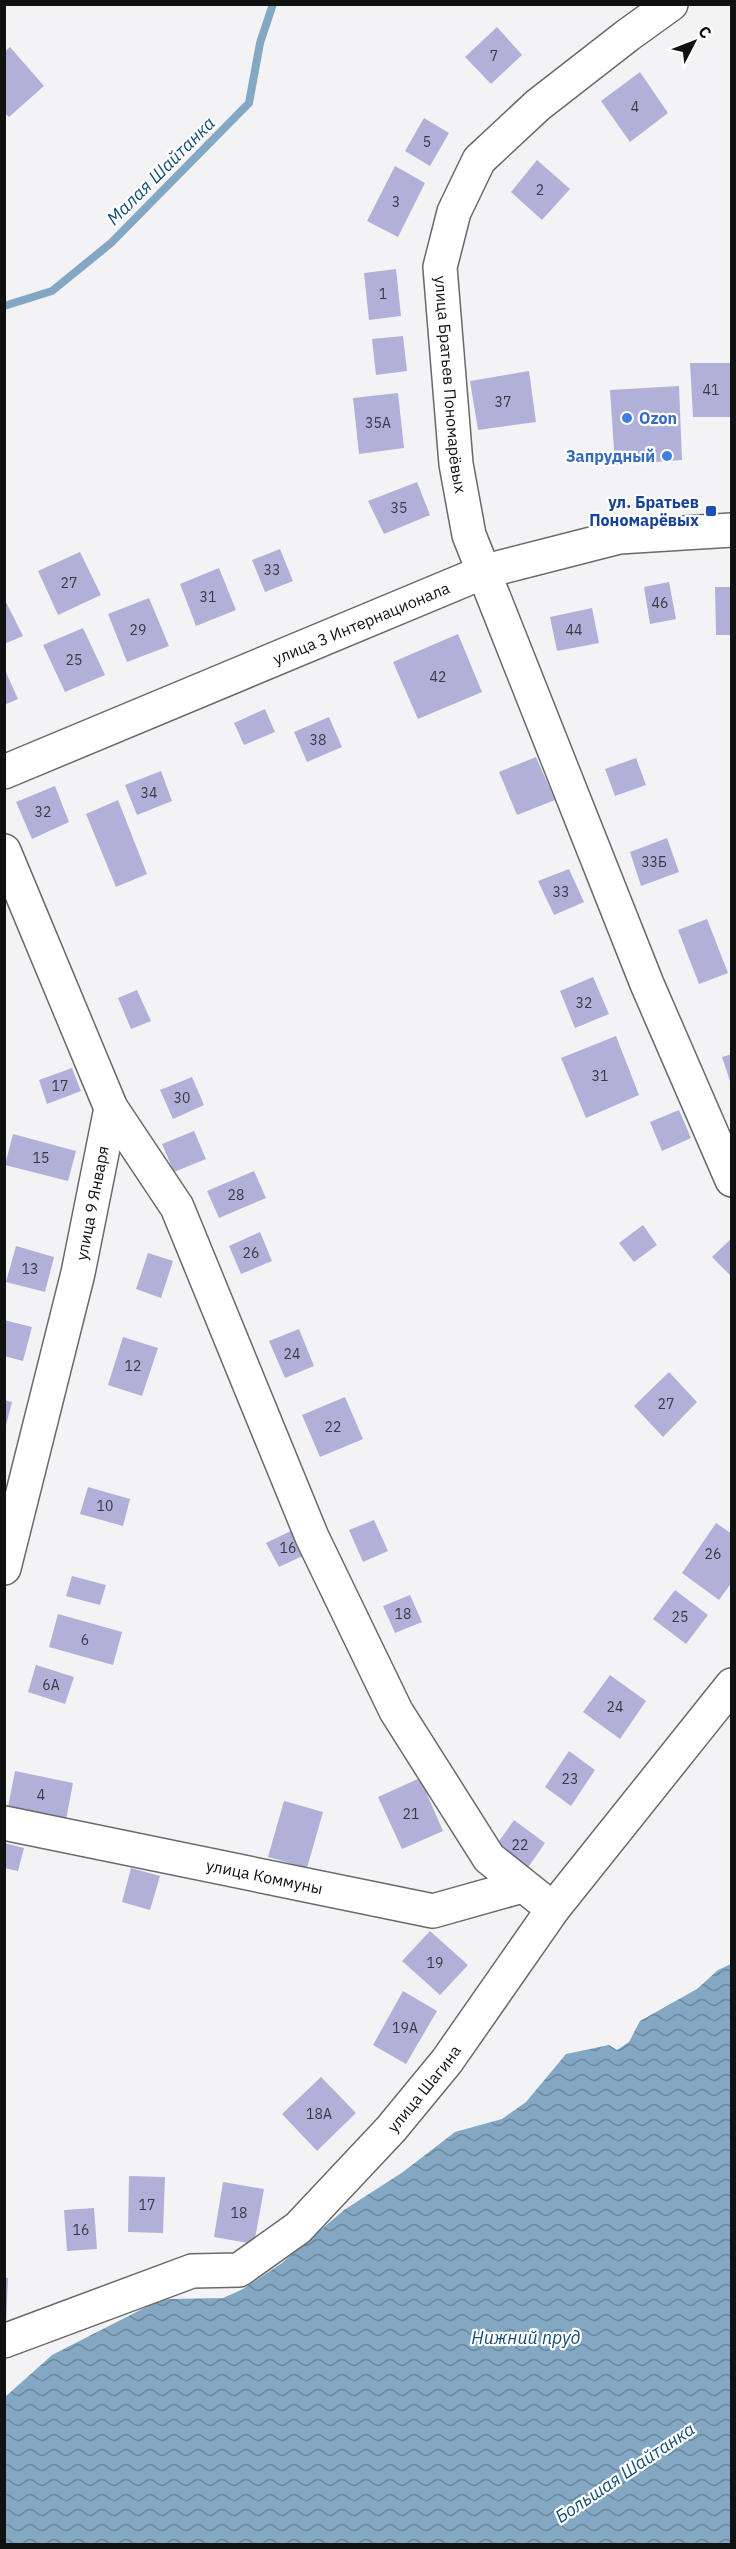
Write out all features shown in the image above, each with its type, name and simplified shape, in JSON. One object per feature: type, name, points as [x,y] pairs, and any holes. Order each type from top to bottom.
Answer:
[{"type":"street","name":"улица Братьев Пономарёвых","points":[[671,4],[627,35],[538,105],[479,160],[454,212],[440,267],[456,464],[470,535],[647,984],[732,1180]]},
{"type":"street","name":"улица 3 Интернационала","points":[[4,772],[486,571],[619,537],[732,530]]},
{"type":"street","points":[[4,851],[111,1108],[177,1207],[312,1537],[396,1711],[489,1858],[553,1909]]},
{"type":"street","name":"улица 9 Января","points":[[4,1568],[78,1273],[111,1108]]},
{"type":"street","name":"улица Шагина","points":[[4,2341],[192,2271],[239,2270],[298,2228],[391,2129],[447,2061],[553,1909],[732,1685]]},
{"type":"street","name":"улица Коммуны","points":[[4,1823],[433,1911],[522,1886]]},
{"type":"water","name":"Нижний пруд","points":[[731,1964],[731,2544],[5,2544],[5,2397],[52,2355],[154,2303],[168,2299],[223,2298],[243,2289],[282,2263],[344,2210],[403,2172],[455,2132],[502,2119],[526,2102],[566,2054],[609,2045],[617,2050],[629,2042],[640,2021],[697,1989],[718,1970]]},
{"type":"building","points":[[497,27],[522,55],[491,84],[465,57]]},
{"type":"building","points":[[10,47],[44,86],[9,117],[4,112],[4,52]]},
{"type":"building","points":[[640,72],[668,113],[630,142],[601,101]]},
{"type":"building","points":[[424,118],[449,133],[430,166],[405,151]]},
{"type":"building","points":[[537,160],[570,189],[542,220],[511,192]]},
{"type":"building","points":[[395,166],[425,183],[398,237],[367,221]]},
{"type":"building","points":[[396,269],[401,316],[369,320],[364,273]]},
{"type":"building","points":[[403,336],[407,371],[376,375],[372,339]]},
{"type":"building","points":[[690,363],[732,363],[732,417],[693,417]]},
{"type":"building","points":[[529,371],[536,422],[478,430],[470,381]]},
{"type":"building","points":[[679,386],[682,460],[615,465],[610,390]]},
{"type":"building","points":[[398,393],[404,448],[359,454],[353,398]]},
{"type":"building","points":[[417,482],[430,515],[384,534],[368,501]]},
{"type":"building","points":[[280,549],[293,581],[265,592],[252,560]]},
{"type":"building","points":[[80,552],[101,595],[58,615],[38,571]]},
{"type":"building","points":[[219,568],[236,610],[196,626],[180,584]]},
{"type":"building","points":[[669,582],[676,619],[650,624],[644,587]]},
{"type":"building","points":[[715,587],[732,587],[732,635],[716,635]]},
{"type":"building","points":[[4,598],[23,636],[4,644]]},
{"type":"building","points":[[149,598],[169,646],[127,662],[108,614]]},
{"type":"building","points":[[592,608],[599,643],[557,651],[550,617]]},
{"type":"building","points":[[83,628],[105,675],[65,692],[43,645]]},
{"type":"building","points":[[458,634],[482,692],[418,719],[393,662]]},
{"type":"building","points":[[4,668],[18,699],[4,705]]},
{"type":"building","points":[[265,709],[275,732],[244,745],[234,723]]},
{"type":"building","points":[[329,717],[342,747],[307,762],[294,732]]},
{"type":"building","points":[[536,757],[555,800],[517,815],[499,772]]},
{"type":"building","points":[[636,758],[646,785],[615,796],[605,769]]},
{"type":"building","points":[[161,771],[172,801],[137,815],[125,785]]},
{"type":"building","points":[[55,786],[69,822],[32,839],[16,802]]},
{"type":"building","points":[[118,800],[147,874],[116,887],[86,814]]},
{"type":"building","points":[[667,838],[679,872],[641,886],[630,852]]},
{"type":"building","points":[[569,869],[584,902],[554,915],[538,881]]},
{"type":"building","points":[[707,919],[728,973],[699,984],[678,930]]},
{"type":"building","points":[[593,977],[609,1014],[575,1028],[560,991]]},
{"type":"building","points":[[137,990],[151,1021],[131,1029],[118,998]]},
{"type":"building","points":[[616,1036],[639,1095],[586,1118],[561,1058]]},
{"type":"building","points":[[732,1054],[732,1084],[731,1084],[722,1057]]},
{"type":"building","points":[[72,1068],[81,1091],[47,1104],[39,1080]]},
{"type":"building","points":[[192,1077],[204,1105],[173,1119],[160,1090]]},
{"type":"building","points":[[679,1110],[691,1138],[662,1151],[650,1122]]},
{"type":"building","points":[[194,1131],[206,1159],[174,1172],[162,1144]]},
{"type":"building","points":[[13,1134],[76,1151],[68,1181],[5,1165]]},
{"type":"building","points":[[254,1171],[266,1198],[219,1218],[207,1191]]},
{"type":"building","points":[[643,1225],[657,1245],[634,1262],[619,1243]]},
{"type":"building","points":[[260,1232],[272,1261],[241,1274],[229,1246]]},
{"type":"building","points":[[732,1238],[732,1277],[712,1257]]},
{"type":"building","points":[[16,1246],[54,1257],[45,1292],[6,1282]]},
{"type":"building","points":[[148,1253],[173,1261],[161,1298],[136,1289]]},
{"type":"building","points":[[4,1320],[32,1327],[23,1361],[4,1356]]},
{"type":"building","points":[[299,1329],[314,1366],[285,1378],[269,1341]]},
{"type":"building","points":[[123,1337],[158,1348],[142,1396],[108,1385]]},
{"type":"building","points":[[669,1372],[697,1402],[663,1437],[634,1406]]},
{"type":"building","points":[[345,1397],[363,1439],[320,1457],[302,1415]]},
{"type":"building","points":[[4,1400],[12,1402],[5,1429],[4,1428]]},
{"type":"building","points":[[88,1487],[130,1499],[123,1526],[80,1514]]},
{"type":"building","points":[[374,1520],[388,1551],[363,1562],[349,1530]]},
{"type":"building","points":[[716,1523],[732,1534],[732,1582],[719,1600],[682,1573]]},
{"type":"building","points":[[297,1528],[309,1553],[279,1567],[266,1543]]},
{"type":"building","points":[[72,1576],[106,1585],[100,1605],[66,1596]]},
{"type":"building","points":[[675,1590],[708,1615],[686,1644],[653,1619]]},
{"type":"building","points":[[410,1595],[422,1622],[395,1633],[383,1606]]},
{"type":"building","points":[[58,1614],[122,1632],[113,1665],[49,1647]]},
{"type":"building","points":[[36,1665],[74,1677],[65,1704],[28,1692]]},
{"type":"building","points":[[610,1675],[646,1701],[620,1739],[583,1712]]},
{"type":"building","points":[[569,1751],[595,1770],[571,1806],[545,1787]]},
{"type":"building","points":[[15,1771],[73,1783],[66,1820],[8,1807]]},
{"type":"building","points":[[420,1778],[443,1831],[402,1849],[378,1797]]},
{"type":"building","points":[[284,1801],[323,1812],[307,1868],[268,1857]]},
{"type":"building","points":[[514,1820],[545,1843],[527,1869],[495,1847]]},
{"type":"building","points":[[4,1843],[24,1848],[18,1871],[4,1868]]},
{"type":"building","points":[[131,1868],[160,1876],[150,1910],[122,1902]]},
{"type":"building","points":[[430,1931],[468,1965],[440,1995],[402,1961]]},
{"type":"building","points":[[403,1991],[437,2011],[406,2064],[373,2045]]},
{"type":"building","points":[[321,2077],[356,2113],[317,2151],[282,2114]]},
{"type":"building","points":[[129,2176],[165,2177],[163,2233],[128,2232]]},
{"type":"building","points":[[223,2182],[264,2189],[254,2244],[214,2237]]},
{"type":"building","points":[[94,2208],[97,2249],[67,2251],[64,2210]]},
{"type":"building","points":[[4,2278],[8,2278],[6,2324],[4,2324]]},
{"type":"waterway","name":"Малая Шайтанка","points":[[4,306],[52,291],[111,243],[249,103],[260,43],[273,4]]},
{"type":"place","name":"Ozon","points":[[627,418]]},
{"type":"place","name":"Запрудный","points":[[667,456]]},
{"type":"place","name":"ул. Братьев Пономарёвых","points":[[711,511]]},
{"type":"water label","name":"Большая Шайтанка","points":[[625,2473]]}]
